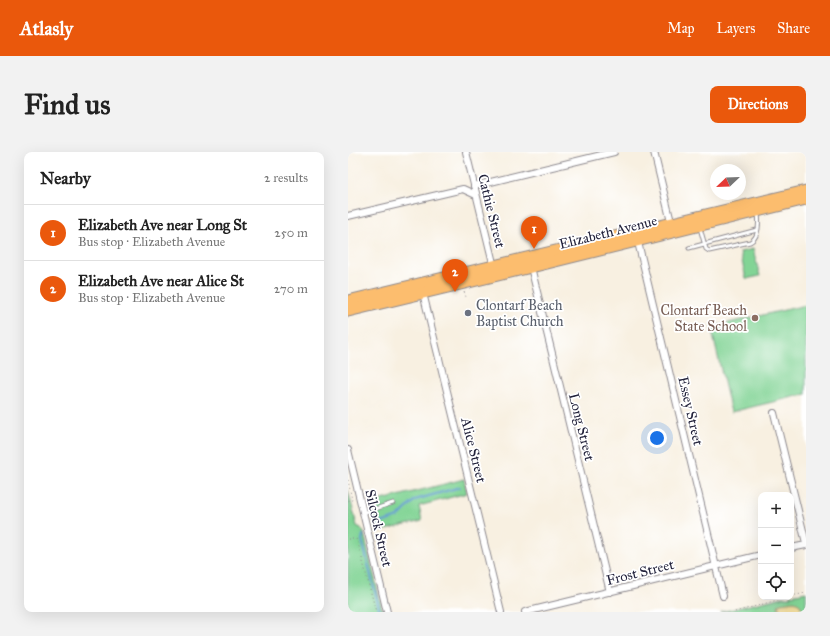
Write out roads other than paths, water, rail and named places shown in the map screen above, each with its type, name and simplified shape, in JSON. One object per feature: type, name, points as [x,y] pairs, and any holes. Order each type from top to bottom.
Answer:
[{"type":"highway","name":"Elizabeth Avenue","points":[[348,301],[495,271],[672,227],[806,191]]},
{"type":"highway","name":"Elizabeth Avenue","points":[[672,227],[700,225],[806,199]]},
{"type":"highway","name":"Elizabeth Avenue","points":[[348,311],[423,293],[495,271],[531,267],[636,236]]},
{"type":"street","name":"Cathie Street","points":[[466,152],[495,271]]},
{"type":"street","points":[[474,186],[614,152]]},
{"type":"street","points":[[654,152],[672,227]]},
{"type":"street","points":[[348,216],[463,188],[472,177]]},
{"type":"street","points":[[463,188],[476,195]]},
{"type":"street","name":"Essey Street","points":[[636,236],[723,596]]},
{"type":"street","name":"Long Street","points":[[531,267],[610,592]]},
{"type":"street","name":"Alice Street","points":[[423,293],[501,612]]},
{"type":"street","points":[[774,413],[806,544],[794,547]]},
{"type":"street","name":"Silcock Street","points":[[348,450],[387,612]]},
{"type":"street","name":"Frost Street","points":[[525,612],[758,556]]},
{"type":"lane","points":[[700,225],[706,249],[709,251],[720,249],[752,241],[755,238],[759,222],[757,211]]},
{"type":"lane","points":[[689,248],[758,230]]},
{"type":"lane","points":[[363,513],[392,503]]},
{"type":"waterway","points":[[377,527],[381,523],[398,517],[415,500],[460,487]]},
{"type":"waterway","points":[[363,535],[362,540],[380,612]]},
{"type":"place","name":"Elizabeth Ave near Long St","points":[[534,249]]},
{"type":"place","name":"Elizabeth Ave near Alice St","points":[[455,292]]},
{"type":"place","name":"Clontarf Beach Baptist Church","points":[[468,313]]},
{"type":"place","name":"Clontarf Beach State School","points":[[755,318]]}]
